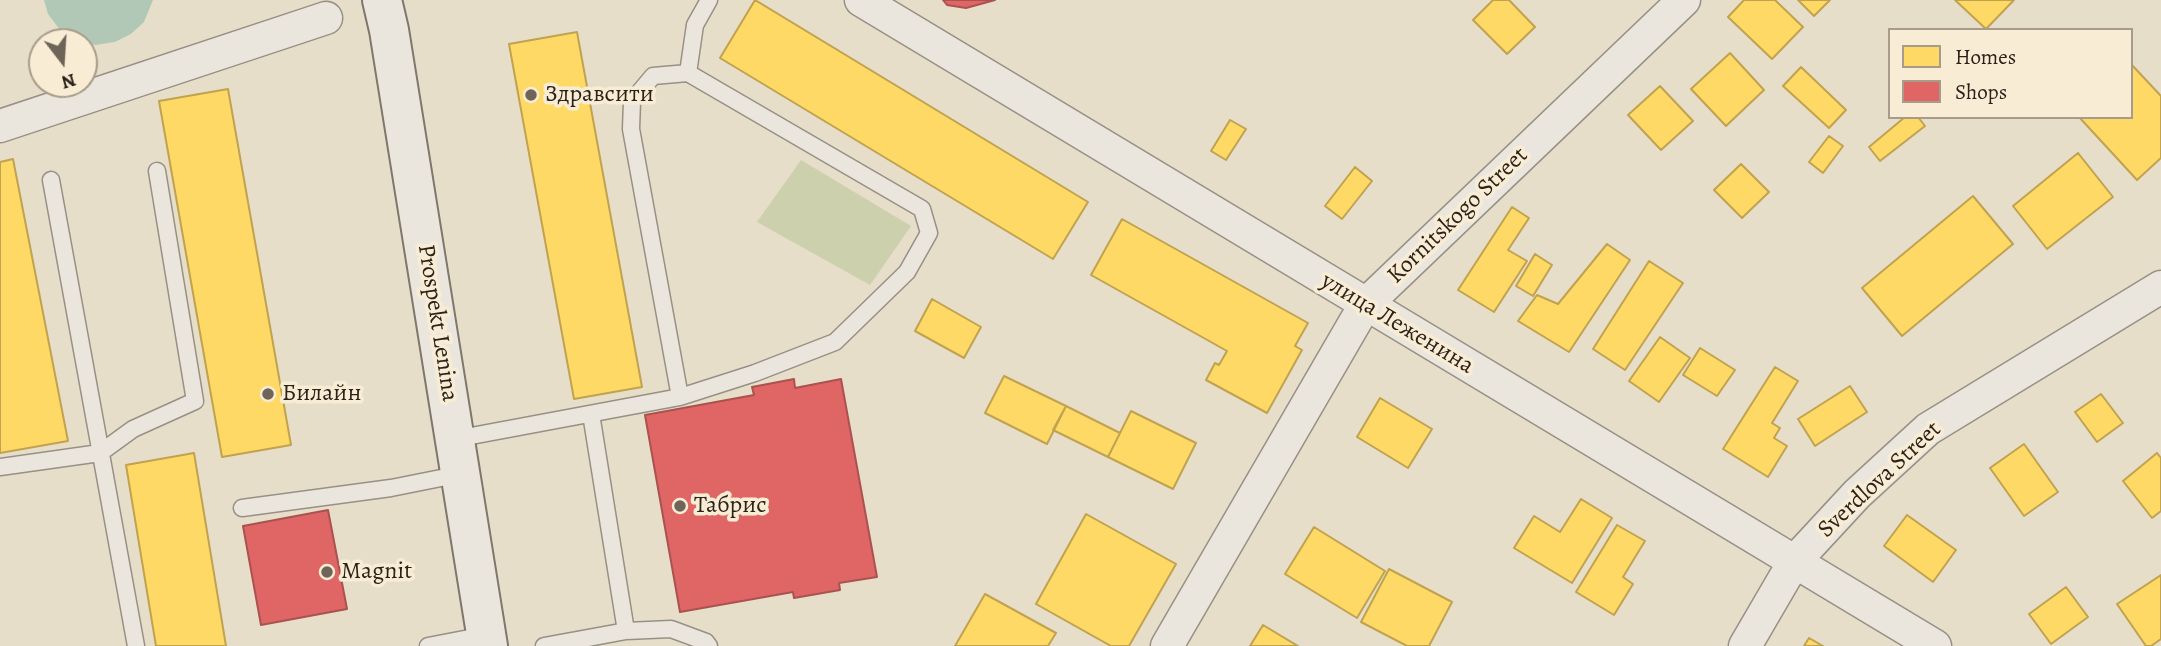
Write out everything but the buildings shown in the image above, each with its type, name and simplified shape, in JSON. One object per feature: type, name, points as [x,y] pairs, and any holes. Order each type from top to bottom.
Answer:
[{"type":"street","name":"Prospekt Lenina","points":[[383,0],[486,641]]},
{"type":"street","name":"улица Леженина","points":[[861,0],[1935,646]]},
{"type":"street","name":"Kornitskogo Street","points":[[1167,646],[1365,305],[1684,0]]},
{"type":"street","points":[[0,125],[326,18]]},
{"type":"street","name":"Sverdlova Street","points":[[1745,646],[1794,562],[1857,494],[1928,429],[2161,287]]},
{"type":"lane","points":[[688,73],[695,25],[709,0]]},
{"type":"lane","points":[[242,508],[391,488],[458,457],[591,414],[680,397],[755,373],[835,342],[907,272],[929,233],[922,209],[688,73],[653,76],[632,101],[631,130],[680,397]]},
{"type":"lane","points":[[0,467],[100,453],[133,429],[195,401],[157,171]]},
{"type":"lane","points":[[51,180],[136,646]]},
{"type":"lane","points":[[591,414],[626,631]]},
{"type":"lane","points":[[544,646],[626,631],[671,629],[706,642],[709,646]]},
{"type":"lane","points":[[428,646],[486,641]]},
{"type":"shaded area","points":[[44,0],[153,0],[144,22],[131,34],[115,42],[98,45],[98,28],[58,28],[48,14]]},
{"type":"shaded area","points":[[801,160],[911,226],[870,285],[757,222]]},
{"type":"place","name":"Здравсити","points":[[531,95]]},
{"type":"place","name":"Билайн","points":[[268,394]]},
{"type":"place","name":"Табрис","points":[[680,506]]},
{"type":"place","name":"Magnit","points":[[327,572]]}]
